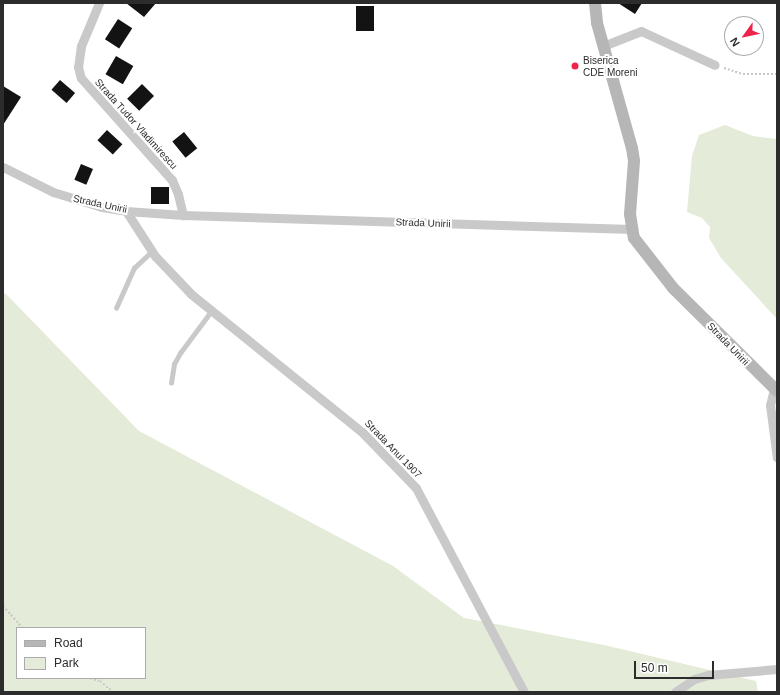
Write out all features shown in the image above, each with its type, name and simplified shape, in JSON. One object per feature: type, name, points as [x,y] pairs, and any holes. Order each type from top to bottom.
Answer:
[{"type":"main road","points":[[595,3],[603,46],[632,148],[634,161],[630,214],[632,229]]},
{"type":"main road","name":"Strada Unirii","points":[[632,229],[639,247],[673,288],[776,390]]},
{"type":"street","name":"Strada Tudor Vladimirescu","points":[[99,3],[80,46],[78,67],[81,78],[172,180],[178,194],[183,215]]},
{"type":"street","points":[[603,46],[641,31],[715,65]]},
{"type":"street","name":"Strada Unirii","points":[[3,167],[52,192],[102,207],[126,211],[183,215],[632,229]]},
{"type":"street","name":"Strada Anul 1907","points":[[126,211],[152,251],[170,274],[362,432],[416,488],[524,692]]},
{"type":"street","points":[[776,390],[770,404],[777,458]]},
{"type":"street","points":[[675,692],[694,679],[708,675],[777,669]]},
{"type":"lane","points":[[116,308],[134,268],[152,251]]},
{"type":"lane","points":[[171,383],[174,364],[180,353],[212,310]]},
{"type":"path","points":[[715,65],[743,74],[777,74]]},
{"type":"path","points":[[3,606],[22,627]]},
{"type":"path","points":[[93,679],[100,681],[113,692]]},
{"type":"green space","points":[[725,125],[753,136],[777,139],[777,319],[721,258],[709,238],[710,227],[702,218],[687,212],[692,156],[699,135]]},
{"type":"green space","points":[[3,293],[7,295],[139,431],[393,566],[464,618],[604,645],[756,681],[758,692],[3,692]]},
{"type":"building","points":[[126,3],[156,3],[144,17]]},
{"type":"building","points":[[618,3],[642,3],[635,14]]},
{"type":"building","points":[[356,6],[374,6],[374,31],[356,31]]},
{"type":"building","points":[[118,19],[132,28],[119,48],[105,39]]},
{"type":"building","points":[[116,56],[133,66],[123,84],[106,74]]},
{"type":"building","points":[[60,80],[75,93],[67,103],[51,90]]},
{"type":"building","points":[[142,84],[154,96],[139,111],[127,99]]},
{"type":"building","points":[[3,86],[21,97],[3,125]]},
{"type":"building","points":[[107,130],[122,144],[113,155],[97,140]]},
{"type":"building","points":[[184,132],[197,148],[186,158],[172,141]]},
{"type":"building","points":[[81,164],[93,169],[86,185],[74,180]]},
{"type":"building","points":[[151,187],[169,187],[169,204],[151,204]]},
{"type":"place","name":"Biserica CDE Moreni","points":[[575,66]]}]
